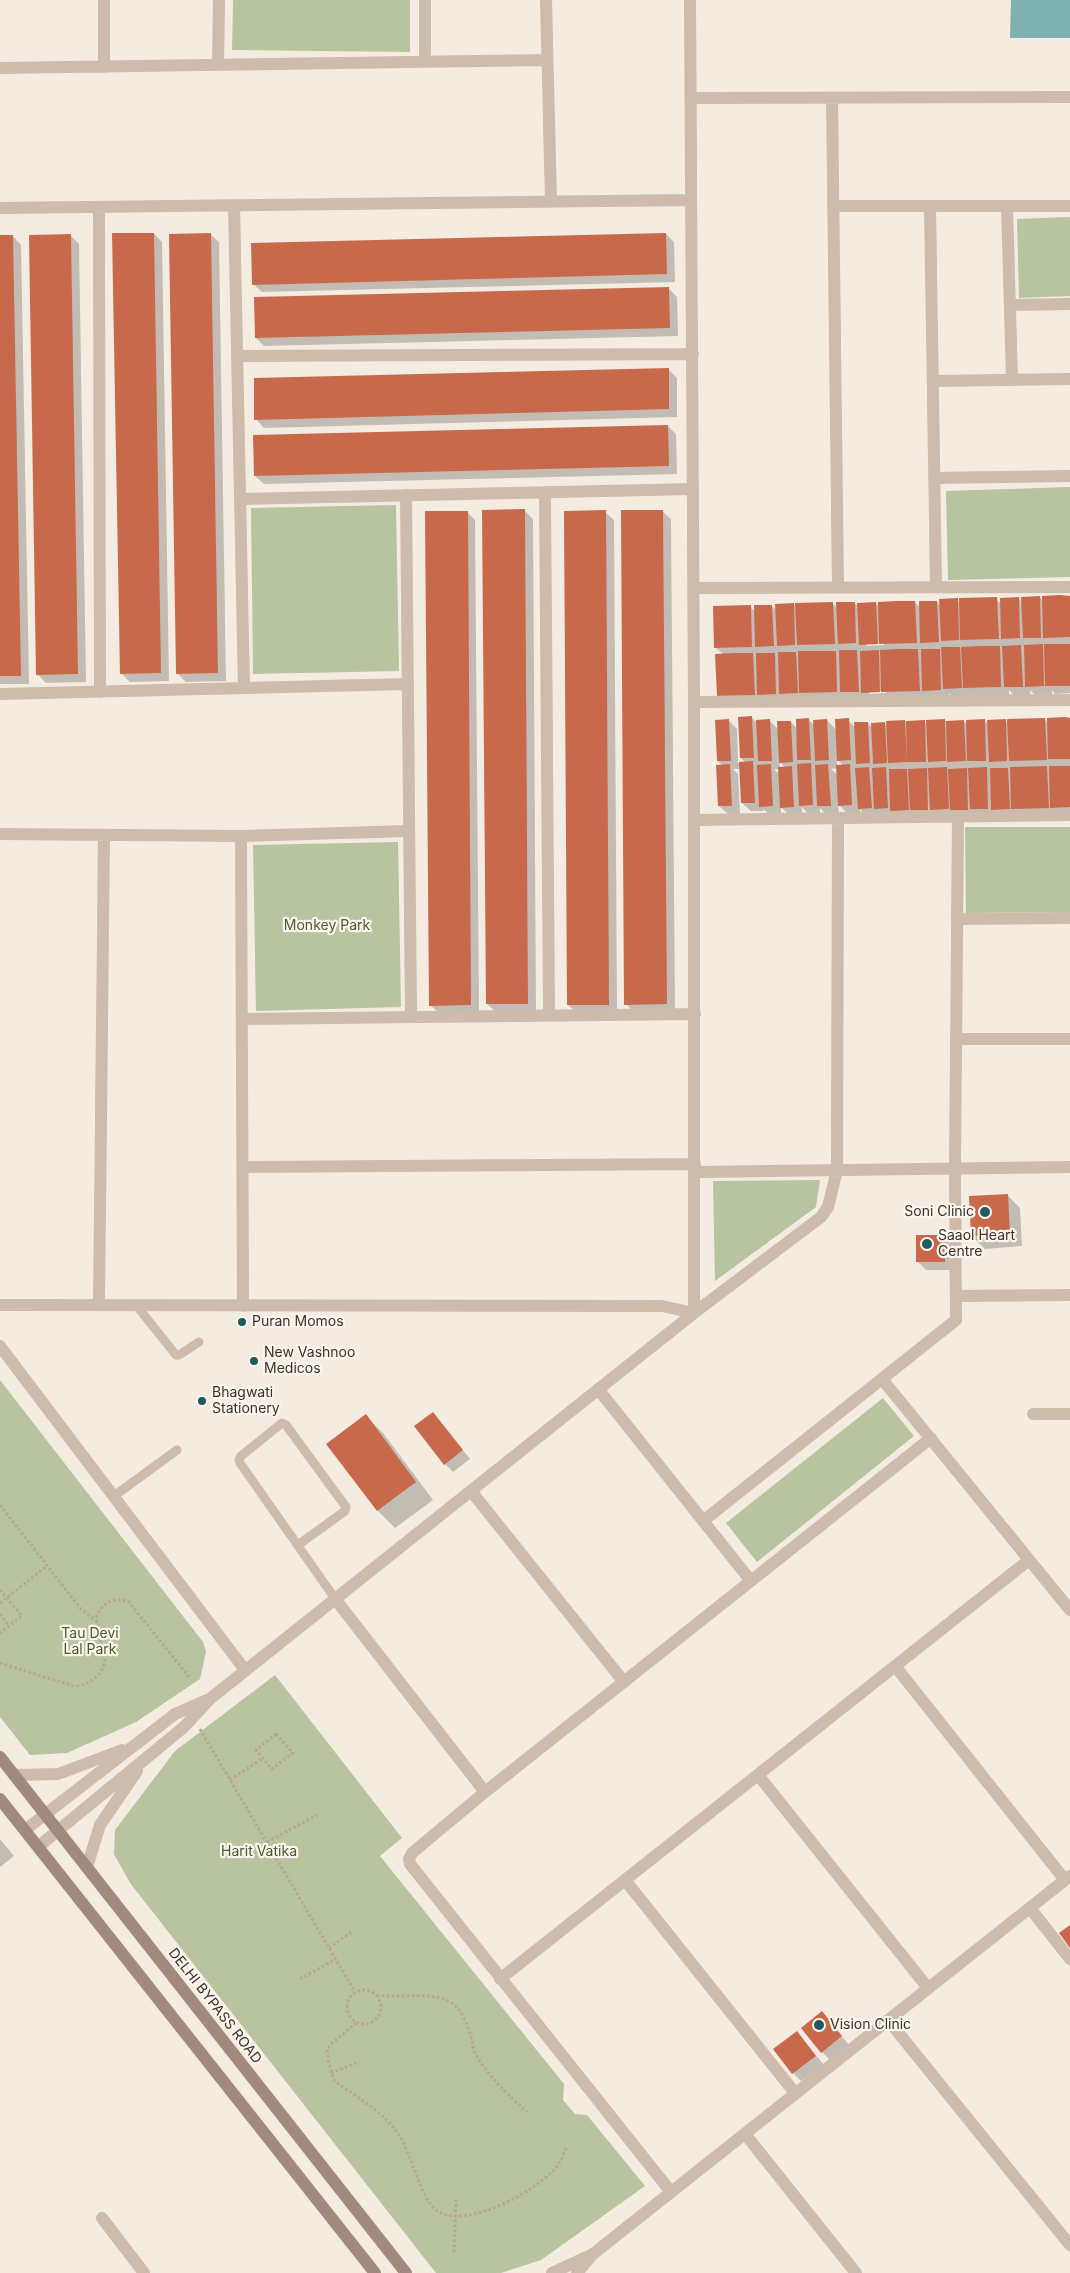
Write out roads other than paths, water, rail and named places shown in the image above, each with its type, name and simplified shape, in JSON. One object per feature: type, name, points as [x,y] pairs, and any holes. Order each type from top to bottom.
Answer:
[{"type":"main road","name":"DELHI BYPASS ROAD","points":[[0,1757],[406,2273]]},
{"type":"main road","points":[[0,1799],[375,2273]]},
{"type":"street","points":[[104,0],[104,68]]},
{"type":"street","points":[[218,65],[219,0]]},
{"type":"street","points":[[425,0],[425,62]]},
{"type":"street","points":[[546,0],[551,202]]},
{"type":"street","points":[[690,0],[695,820],[694,1313]]},
{"type":"street","points":[[0,68],[104,68],[546,60]]},
{"type":"street","points":[[691,98],[1070,97]]},
{"type":"street","points":[[832,98],[838,588]]},
{"type":"street","points":[[0,208],[691,200]]},
{"type":"street","points":[[234,206],[244,688]]},
{"type":"street","points":[[833,206],[1070,206]]},
{"type":"street","points":[[930,206],[936,587]]},
{"type":"street","points":[[1007,206],[1012,380]]},
{"type":"street","points":[[99,207],[100,692]]},
{"type":"street","points":[[1010,306],[1070,304]]},
{"type":"street","points":[[237,356],[693,354]]},
{"type":"street","points":[[933,381],[1070,380]]},
{"type":"street","points":[[934,478],[1070,476]]},
{"type":"street","points":[[240,499],[693,489]]},
{"type":"street","points":[[545,492],[549,1015]]},
{"type":"street","points":[[406,495],[411,1017]]},
{"type":"street","points":[[694,588],[1070,587]]},
{"type":"street","points":[[0,694],[408,684]]},
{"type":"street","points":[[694,702],[1070,700]]},
{"type":"street","points":[[695,820],[1070,815]]},
{"type":"street","points":[[703,1522],[953,1323],[958,1316],[956,1296],[955,1169],[958,817]]},
{"type":"street","points":[[38,1847],[146,1759],[193,1717],[211,1698],[245,1670],[336,1600],[694,1313],[821,1218],[828,1207],[837,1170],[838,818]]},
{"type":"street","points":[[0,834],[241,836],[409,831]]},
{"type":"street","points":[[99,1305],[104,835]]},
{"type":"street","points":[[241,836],[243,1306]]},
{"type":"street","points":[[957,919],[1070,918]]},
{"type":"street","points":[[242,1019],[695,1014]]},
{"type":"street","points":[[956,1039],[1070,1039]]},
{"type":"street","points":[[242,1167],[837,1170],[1070,1167]]},
{"type":"street","points":[[956,1296],[1070,1295]]},
{"type":"street","points":[[0,1305],[662,1306],[694,1313]]},
{"type":"street","points":[[0,1346],[245,1670]]},
{"type":"street","points":[[882,1378],[1070,1610]]},
{"type":"street","points":[[598,1390],[751,1581]]},
{"type":"street","points":[[1033,1414],[1070,1414]]},
{"type":"street","points":[[671,2192],[500,1979],[410,1864],[409,1859],[412,1854],[485,1792],[931,1438]]},
{"type":"street","points":[[471,1491],[624,1682]]},
{"type":"street","points":[[500,1979],[1029,1560]]},
{"type":"street","points":[[336,1600],[485,1792]]},
{"type":"street","points":[[577,2273],[593,2254],[1067,1878],[895,1666]]},
{"type":"street","points":[[24,1830],[175,1714],[211,1698]]},
{"type":"street","points":[[14,1774],[58,1774],[134,1746]]},
{"type":"street","points":[[87,1867],[100,1825],[146,1759]]},
{"type":"street","points":[[758,1775],[928,1988]]},
{"type":"street","points":[[625,1880],[796,2094]]},
{"type":"street","points":[[1030,1908],[1070,1959]]},
{"type":"street","points":[[888,2020],[1070,2245]]},
{"type":"street","points":[[745,2134],[856,2273]]},
{"type":"street","points":[[102,2218],[144,2273]]},
{"type":"street","points":[[552,2272],[593,2254]]},
{"type":"lane","points":[[136,1305],[176,1355],[199,1342]]},
{"type":"lane","points":[[298,1545],[345,1511],[346,1507],[286,1425],[282,1423],[241,1456],[239,1460],[336,1600]]},
{"type":"lane","points":[[114,1496],[177,1450]]},
{"type":"water","points":[[1011,0],[1070,0],[1070,38],[1010,38]]},
{"type":"place","name":"Soni Clinic","points":[[985,1212]]},
{"type":"place","name":"Saaol Heart Centre","points":[[927,1244]]},
{"type":"place","name":"Puran Momos","points":[[242,1322]]},
{"type":"place","name":"New Vashnoo Medicos","points":[[254,1361]]},
{"type":"place","name":"Bhagwati Stationery","points":[[202,1401]]},
{"type":"place","name":"Vision Clinic","points":[[819,2025]]},
{"type":"park label","name":"Monkey Park","points":[[327,926]]},
{"type":"park label","name":"Tau Devi Lal Park","points":[[90,1642]]},
{"type":"park label","name":"Harit Vatika","points":[[259,1852]]}]
